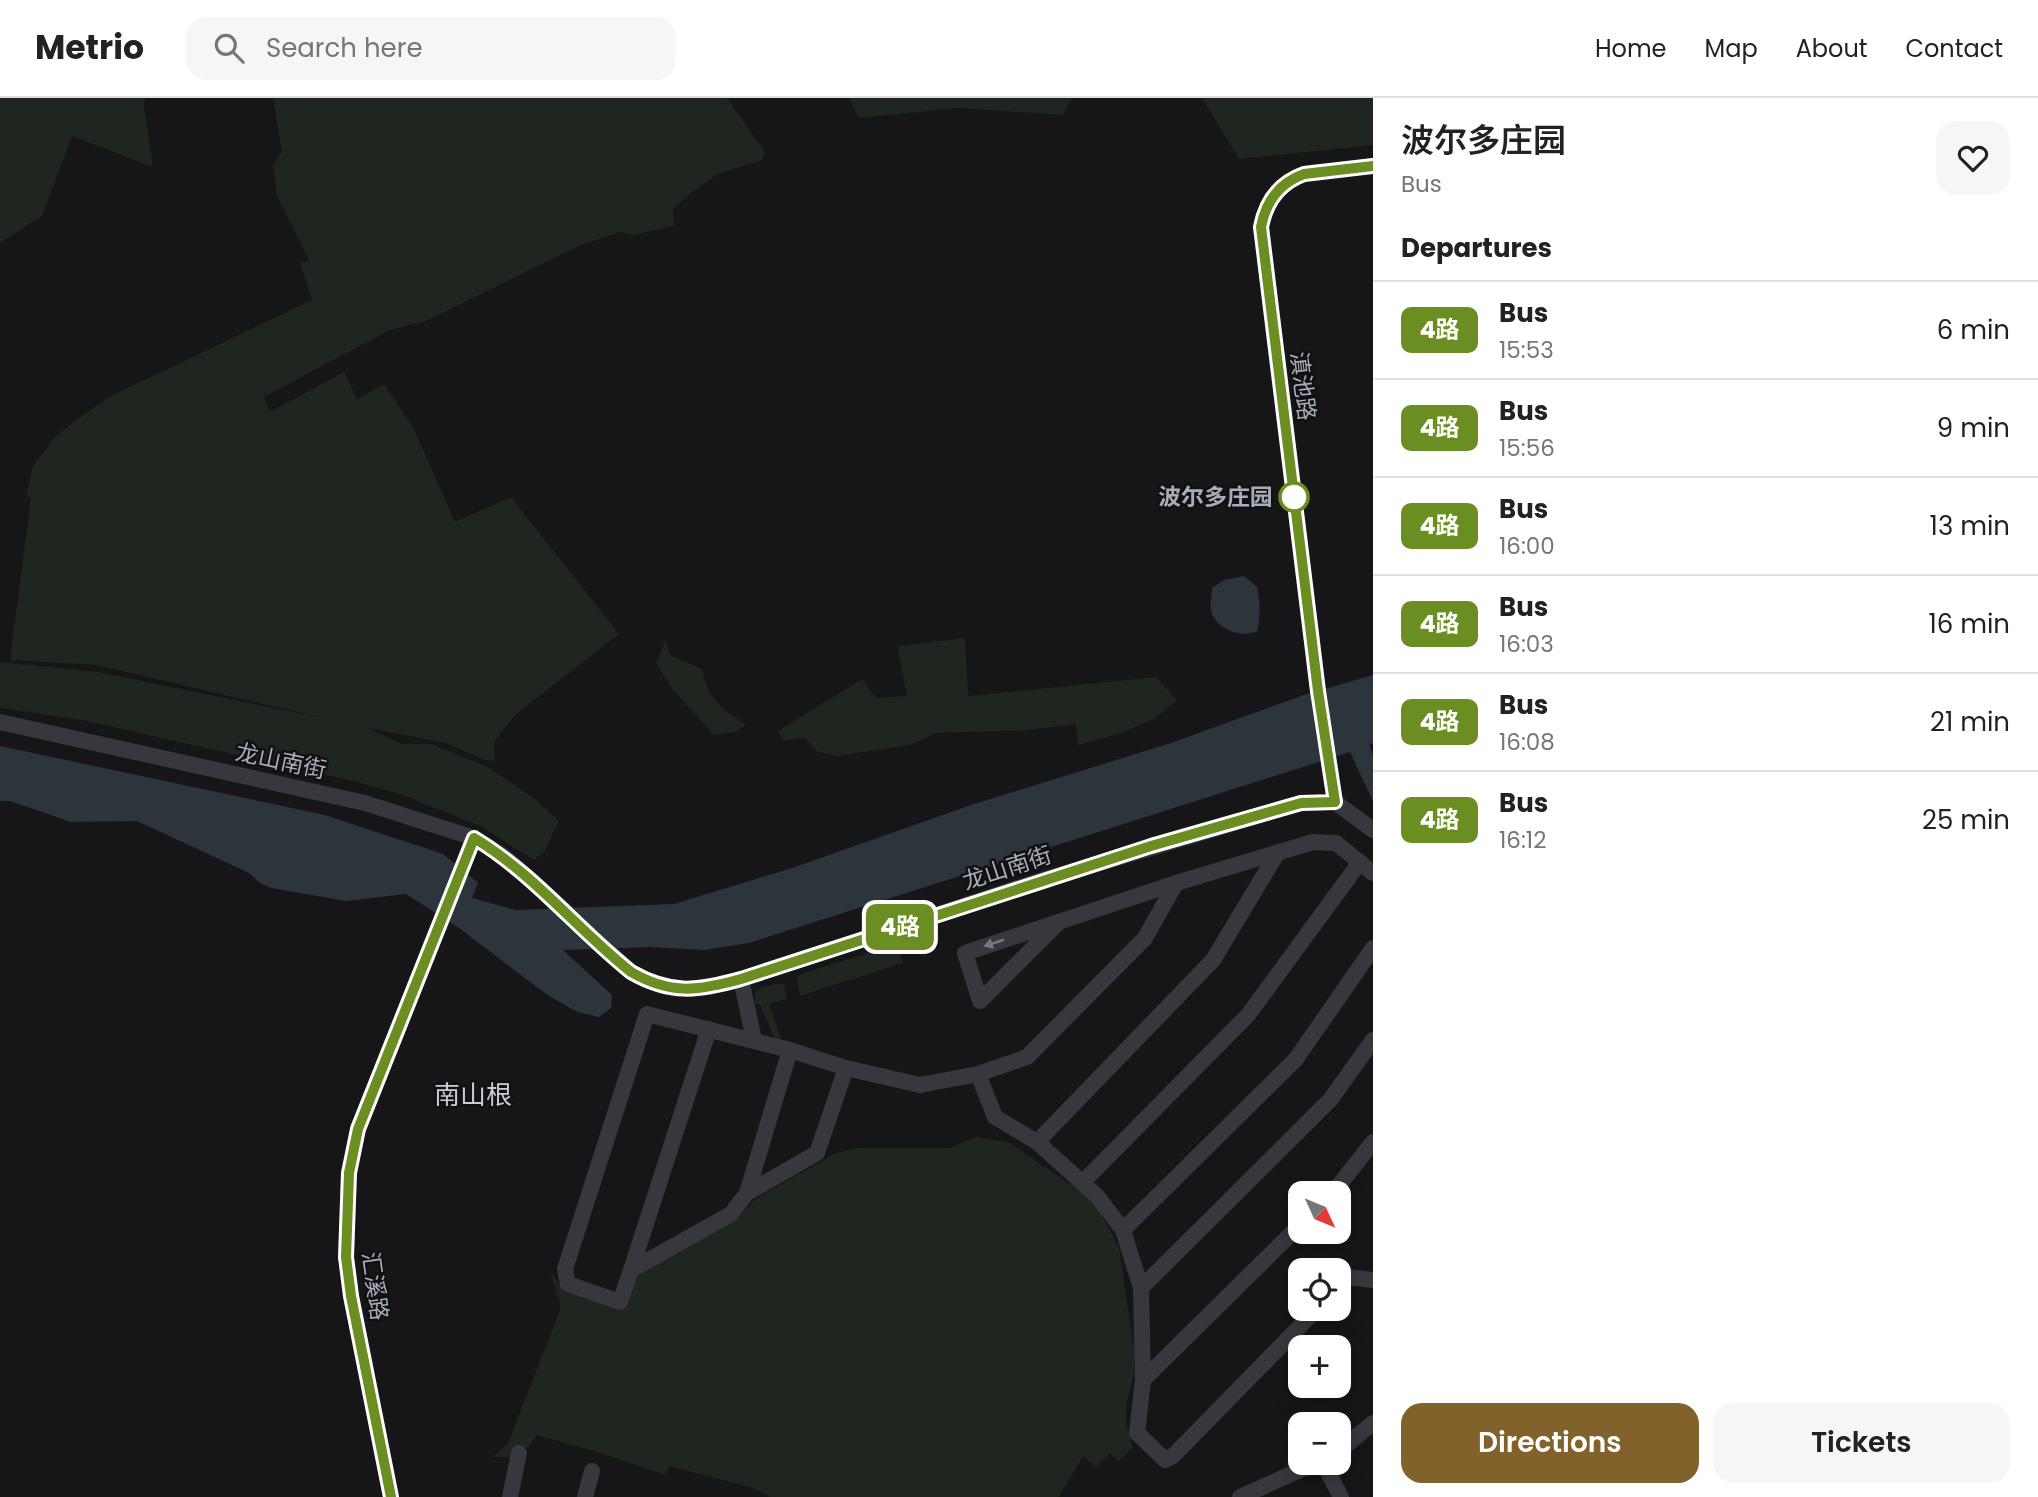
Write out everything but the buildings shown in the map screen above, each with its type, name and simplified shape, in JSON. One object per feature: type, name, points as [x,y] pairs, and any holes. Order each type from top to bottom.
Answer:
[{"type":"street","name":"滇池路","points":[[1335,802],[1318,691],[1261,227],[1270,200],[1283,184],[1293,178],[1304,174],[1373,166]]},
{"type":"street","name":"龙山南街","points":[[0,722],[365,803],[474,838],[502,855],[536,883],[615,958],[640,977],[669,988],[708,988],[741,979],[1151,846],[1301,803],[1335,802]]},
{"type":"street","points":[[1335,802],[1371,824]]},
{"type":"street","name":"汇溪路","points":[[391,1497],[351,1296],[346,1257],[348,1186],[358,1129],[474,838]]},
{"type":"street","points":[[1059,922],[980,1001],[965,953],[1176,883],[1313,842],[1336,843],[1373,873]]},
{"type":"street","points":[[1037,1142],[1213,960],[1278,852]]},
{"type":"street","points":[[1083,1182],[1248,1015],[1360,862]]},
{"type":"street","points":[[709,1029],[620,1302],[568,1284],[565,1269],[647,1014],[709,1029],[754,1040],[790,1049],[846,1068],[920,1085],[978,1074],[1027,1057],[1144,938],[1176,883]]},
{"type":"street","points":[[1123,1230],[1296,1059],[1373,948]]},
{"type":"street","points":[[741,979],[754,1040]]},
{"type":"street","points":[[1141,1288],[1330,1100],[1373,1040]]},
{"type":"street","points":[[631,1270],[731,1214],[747,1193],[790,1049]]},
{"type":"street","points":[[747,1193],[817,1153],[846,1068]]},
{"type":"street","points":[[978,1074],[995,1117],[1037,1142],[1083,1182],[1123,1230],[1141,1288],[1143,1380],[1137,1433],[1165,1460],[1173,1457],[1305,1321]]},
{"type":"street","points":[[1342,1181],[1373,1142]]},
{"type":"street","points":[[1143,1380],[1288,1237]]},
{"type":"street","points":[[1351,1278],[1373,1280]]},
{"type":"street","points":[[1351,1441],[1373,1423]]},
{"type":"street","points":[[510,1497],[519,1453]]},
{"type":"street","points":[[585,1497],[592,1471]]},
{"type":"street","points":[[1240,1497],[1289,1475]]},
{"type":"street","points":[[1329,1475],[1341,1497]]},
{"type":"shaded area","points":[[0,98],[145,98],[153,167],[72,136],[42,216],[0,243]]},
{"type":"shaded area","points":[[273,98],[727,98],[765,152],[762,160],[718,174],[691,193],[673,209],[674,226],[633,235],[620,232],[579,246],[426,321],[390,330],[264,397],[270,412],[344,372],[357,399],[384,384],[414,429],[455,522],[511,497],[619,634],[515,715],[494,742],[495,761],[485,760],[446,743],[367,728],[402,744],[432,744],[486,766],[534,798],[559,821],[544,852],[534,860],[480,826],[403,795],[353,781],[82,720],[0,708],[0,662],[98,672],[328,719],[96,665],[10,660],[31,497],[26,496],[33,466],[55,437],[111,396],[312,300],[300,263],[309,260],[277,196],[273,165],[282,151]]},
{"type":"shaded area","points":[[849,98],[1072,98],[1063,115],[958,108],[859,118]]},
{"type":"shaded area","points":[[1202,98],[1373,98],[1373,145],[1239,159]]},
{"type":"shaded area","points":[[1244,576],[1257,587],[1260,609],[1257,631],[1244,634],[1223,627],[1213,617],[1211,604],[1212,588],[1224,580]]},
{"type":"shaded area","points":[[965,638],[968,696],[1157,677],[1177,701],[1154,719],[1121,733],[1078,745],[1076,724],[1028,730],[936,733],[910,745],[837,756],[818,752],[805,738],[783,740],[778,731],[862,679],[876,698],[907,696],[897,646]]},
{"type":"shaded area","points":[[666,640],[670,655],[702,669],[712,696],[746,725],[736,732],[714,735],[673,690],[656,663]]},
{"type":"shaded area","points":[[1373,675],[1373,743],[1369,745],[1373,756],[1373,801],[1350,752],[749,943],[705,950],[650,947],[563,950],[612,995],[611,1008],[599,1017],[577,1012],[546,994],[459,928],[406,894],[346,901],[271,888],[249,873],[137,821],[71,822],[10,801],[0,801],[0,746],[325,815],[443,854],[478,883],[472,898],[515,910],[674,904],[792,868],[971,805],[1171,743],[1304,695]]},
{"type":"shaded area","points":[[897,944],[903,963],[800,996],[797,978],[803,973]]},
{"type":"shaded area","points":[[780,983],[784,985],[787,999],[769,1004],[781,1040],[774,1038],[760,1004],[755,1004],[755,993],[760,988]]},
{"type":"shaded area","points":[[975,1137],[1008,1142],[1094,1200],[1119,1248],[1134,1349],[1134,1373],[1126,1406],[1126,1424],[1133,1447],[1119,1461],[1110,1453],[1096,1467],[1083,1456],[1059,1497],[770,1497],[753,1488],[669,1466],[665,1475],[537,1435],[528,1448],[518,1447],[509,1457],[492,1457],[508,1443],[561,1308],[550,1270],[563,1286],[572,1292],[624,1309],[636,1275],[735,1221],[755,1199],[836,1153],[857,1148],[950,1148]]},
{"type":"bus line","name":"4路","points":[[391,1497],[351,1296],[346,1257],[349,1173],[358,1129],[474,838],[502,855],[528,877],[631,972],[649,982],[680,990],[708,988],[741,979],[1151,846],[1301,803],[1335,802],[1318,691],[1261,227],[1270,200],[1283,184],[1293,178],[1304,174],[1373,166]]},
{"type":"place","name":"波尔多庄园","points":[[1294,497]]},
{"type":"district","name":"南山根","points":[[473,1095]]}]
